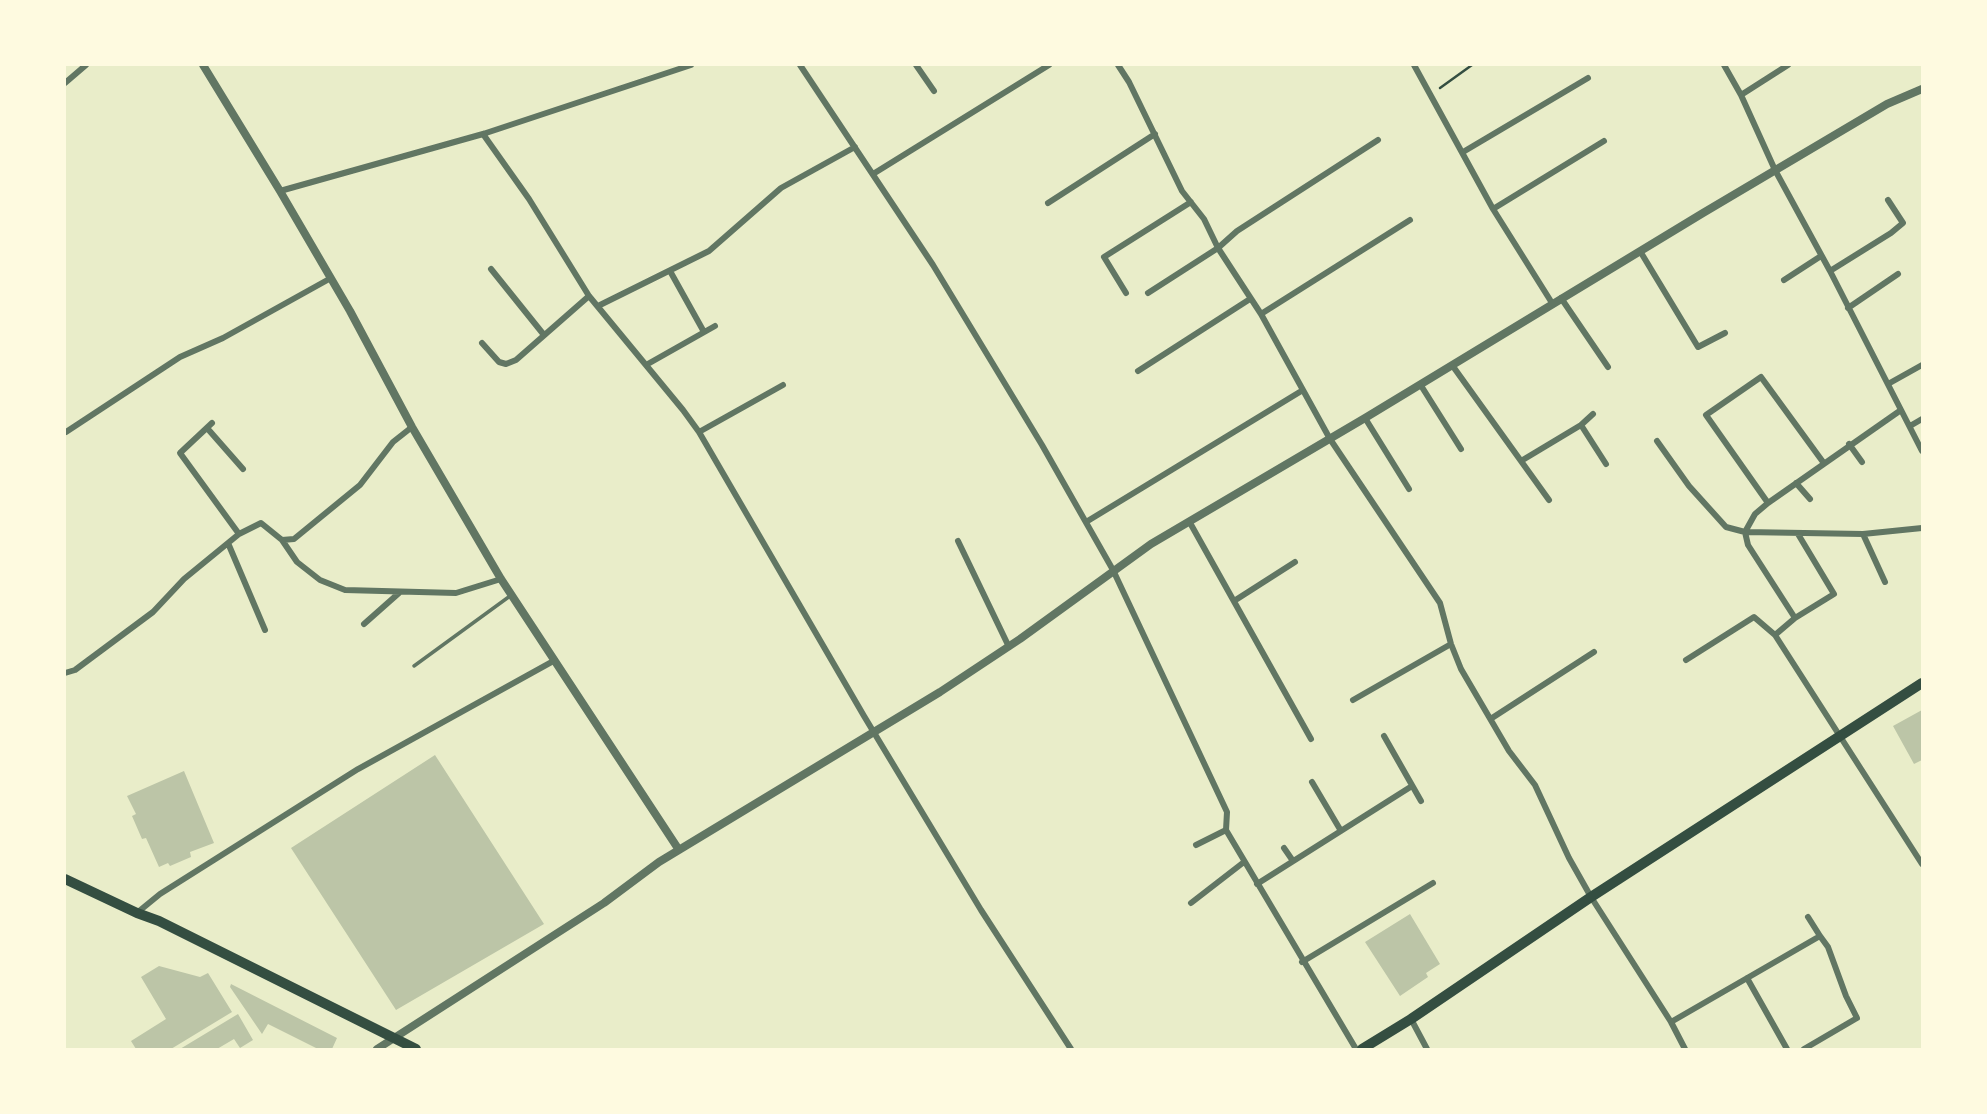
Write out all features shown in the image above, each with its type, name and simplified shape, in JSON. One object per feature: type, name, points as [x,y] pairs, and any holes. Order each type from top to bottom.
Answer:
[{"type":"main road","points":[[1362,1049],[1922,683]]},
{"type":"main road","points":[[65,879],[182,933],[416,1049]]},
{"type":"street","points":[[65,83],[86,65]]},
{"type":"street","points":[[203,65],[331,278],[412,427],[501,579],[679,850]]},
{"type":"street","points":[[280,191],[483,134],[691,65]]},
{"type":"street","points":[[800,65],[933,265],[1086,522],[1113,570],[1227,812],[1226,830],[1356,1049]]},
{"type":"street","points":[[916,65],[934,91]]},
{"type":"street","points":[[873,174],[1049,65]]},
{"type":"street","points":[[1118,65],[1182,191],[1204,219],[1331,439],[1440,603],[1461,669],[1509,751],[1535,785],[1569,858],[1591,897],[1671,1022],[1685,1049]]},
{"type":"street","points":[[1414,65],[1493,209],[1552,303]]},
{"type":"street","points":[[1724,65],[1741,95],[1775,170],[1922,451]]},
{"type":"street","points":[[1741,95],[1788,65]]},
{"type":"street","points":[[1463,152],[1588,78]]},
{"type":"street","points":[[377,1049],[604,903],[679,850],[875,733],[1009,647],[1113,570],[1189,521],[1331,439],[1775,170],[1887,104],[1922,89]]},
{"type":"street","points":[[483,134],[529,199],[589,296],[699,432],[981,910],[1071,1049]]},
{"type":"street","points":[[1048,203],[1155,134]]},
{"type":"street","points":[[1148,293],[1218,247],[1237,231],[1378,141]]},
{"type":"street","points":[[1493,209],[1604,141]]},
{"type":"street","points":[[598,306],[709,251],[781,188],[855,147]]},
{"type":"street","points":[[1830,271],[1903,223],[1888,200]]},
{"type":"street","points":[[1126,293],[1104,257],[1191,202]]},
{"type":"street","points":[[1261,314],[1410,220]]},
{"type":"street","points":[[1640,251],[1698,348],[1725,333]]},
{"type":"street","points":[[1784,280],[1821,256]]},
{"type":"street","points":[[491,269],[544,335]]},
{"type":"street","points":[[670,271],[704,332]]},
{"type":"street","points":[[1848,308],[1898,275]]},
{"type":"street","points":[[66,432],[180,357],[223,338],[331,278]]},
{"type":"street","points":[[482,343],[499,362],[506,364],[516,360],[589,296]]},
{"type":"street","points":[[1561,298],[1608,367]]},
{"type":"street","points":[[1138,371],[1250,299]]},
{"type":"street","points":[[646,365],[715,326]]},
{"type":"street","points":[[1452,365],[1549,500]]},
{"type":"street","points":[[1888,384],[1922,365]]},
{"type":"street","points":[[1768,503],[1706,415],[1761,377],[1823,462]]},
{"type":"street","points":[[1420,384],[1461,449]]},
{"type":"street","points":[[699,432],[783,385]]},
{"type":"street","points":[[1086,522],[1303,390]]},
{"type":"street","points":[[1795,618],[1748,545],[1745,532],[1755,514],[1768,503],[1901,410]]},
{"type":"street","points":[[1521,461],[1581,425],[1593,414]]},
{"type":"street","points":[[1365,418],[1409,489]]},
{"type":"street","points":[[1910,426],[1922,419]]},
{"type":"street","points":[[1581,425],[1606,464]]},
{"type":"street","points":[[240,534],[180,453],[209,426],[243,469]]},
{"type":"street","points":[[282,540],[294,539],[360,485],[393,442],[412,427]]},
{"type":"street","points":[[1657,441],[1689,486],[1726,527],[1745,532],[1798,534],[1863,534],[1922,528]]},
{"type":"street","points":[[1849,444],[1862,462]]},
{"type":"street","points":[[1796,483],[1810,499]]},
{"type":"street","points":[[1189,521],[1311,739]]},
{"type":"street","points":[[65,673],[75,670],[153,612],[184,579],[240,534],[261,523],[282,540],[297,562],[320,580],[345,590],[456,593],[501,579]]},
{"type":"street","points":[[1775,635],[1795,618],[1834,594],[1798,534]]},
{"type":"street","points":[[1863,534],[1885,582]]},
{"type":"street","points":[[958,541],[1009,647]]},
{"type":"street","points":[[228,543],[265,630]]},
{"type":"street","points":[[1234,601],[1295,562]]},
{"type":"street","points":[[364,624],[399,593]]},
{"type":"street","points":[[1686,660],[1754,617],[1775,635],[1922,863]]},
{"type":"street","points":[[1353,700],[1451,644]]},
{"type":"street","points":[[1492,718],[1594,652]]},
{"type":"street","points":[[137,913],[160,894],[358,769],[555,660]]},
{"type":"street","points":[[1384,736],[1421,801]]},
{"type":"street","points":[[1312,782],[1341,831]]},
{"type":"street","points":[[1257,884],[1412,786]]},
{"type":"street","points":[[1196,845],[1226,830]]},
{"type":"street","points":[[1284,848],[1293,861]]},
{"type":"street","points":[[1191,902],[1244,862]]},
{"type":"street","points":[[1302,962],[1433,883]]},
{"type":"street","points":[[1804,1049],[1857,1018],[1828,947],[1808,917]]},
{"type":"street","points":[[1671,1022],[1820,936]]},
{"type":"street","points":[[1747,978],[1787,1049]]},
{"type":"street","points":[[1411,1019],[1427,1049]]},
{"type":"lane","points":[[414,666],[511,594]]},
{"type":"path","points":[[1431,93],[1472,65]]},
{"type":"building","points":[[1922,710],[1922,760],[1914,764],[1893,726]]},
{"type":"building","points":[[435,755],[544,924],[396,1010],[291,848]]},
{"type":"building","points":[[184,771],[214,843],[190,852],[191,857],[170,866],[168,863],[159,867],[146,838],[142,839],[132,816],[136,814],[127,796]]},
{"type":"building","points":[[1410,914],[1440,964],[1426,973],[1428,977],[1400,996],[1365,942]]},
{"type":"building","points":[[159,966],[200,977],[208,973],[232,1012],[171,1049],[136,1049],[131,1041],[166,1019],[141,977]]},
{"type":"building","points":[[231,984],[337,1038],[332,1049],[318,1049],[268,1024],[262,1034],[230,987]]},
{"type":"building","points":[[238,1014],[253,1040],[240,1048],[234,1039],[217,1049],[180,1049]]}]
